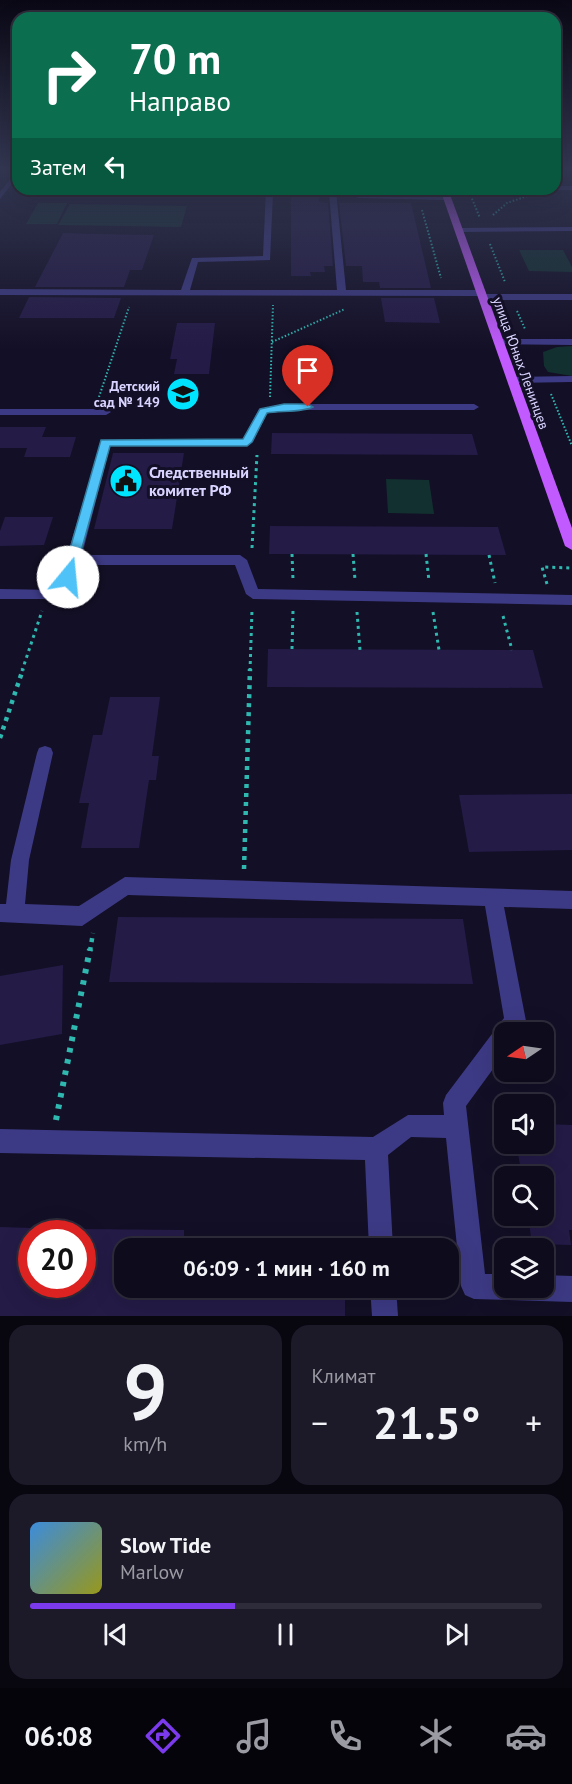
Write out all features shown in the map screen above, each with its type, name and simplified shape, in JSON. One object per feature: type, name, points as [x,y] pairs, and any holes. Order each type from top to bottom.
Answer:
[{"type":"main road","name":"улица Юных Ленинцев","points":[[460,230],[572,546]]},
{"type":"lane","points":[[185,292],[195,260],[267,258],[268,228]]},
{"type":"lane","points":[[336,228],[342,293]]},
{"type":"lane","points":[[460,230],[472,228]]},
{"type":"lane","points":[[0,292],[445,293],[512,297],[572,297]]},
{"type":"lane","points":[[500,342],[572,342]]},
{"type":"lane","points":[[513,380],[572,379]]},
{"type":"lane","points":[[0,594],[62,594],[74,560],[105,443],[247,442],[263,411],[284,407],[474,407]]},
{"type":"lane","points":[[0,412],[106,412]]},
{"type":"lane","points":[[74,560],[240,560],[252,591],[572,600]]},
{"type":"lane","points":[[45,753],[7,914],[82,916],[125,886],[572,900]]},
{"type":"lane","points":[[492,898],[515,1022]]},
{"type":"lane","points":[[494,1049],[454,1102],[474,1286],[572,1290]]},
{"type":"lane","points":[[0,1141],[376,1149],[408,1126],[457,1127]]},
{"type":"lane","points":[[376,1149],[380,1238]]},
{"type":"lane","points":[[384,1298],[385,1316]]},
{"type":"path","points":[[484,228],[530,343]]},
{"type":"path","points":[[429,233],[445,293]]},
{"type":"path","points":[[94,412],[134,292]]},
{"type":"path","points":[[270,410],[273,293]]},
{"type":"path","points":[[272,342],[381,293]]},
{"type":"path","points":[[545,380],[572,446]]},
{"type":"path","points":[[244,890],[258,441],[251,434]]},
{"type":"path","points":[[552,599],[542,567],[572,567]]},
{"type":"path","points":[[0,738],[47,594]]},
{"type":"path","points":[[52,1142],[98,905]]},
{"type":"green space","points":[[519,250],[563,250],[572,267],[572,272],[529,271]]},
{"type":"green space","points":[[572,346],[572,376],[548,372],[544,366],[543,352],[557,347]]},
{"type":"green space","points":[[386,479],[429,480],[434,514],[388,513]]},
{"type":"building","points":[[291,228],[330,228],[333,266],[324,266],[325,272],[310,272],[311,276],[291,276]]},
{"type":"building","points":[[342,228],[417,228],[431,288],[380,288],[379,282],[363,282],[362,266],[346,266]]},
{"type":"building","points":[[63,233],[154,235],[142,270],[130,270],[124,287],[35,287]]},
{"type":"building","points":[[29,297],[121,298],[114,318],[19,318]]},
{"type":"building","points":[[381,298],[434,298],[440,323],[385,322]]},
{"type":"building","points":[[177,323],[215,323],[209,374],[174,374],[177,359],[170,359]]},
{"type":"building","points":[[0,427],[46,427],[42,437],[76,437],[70,457],[24,457],[27,448],[0,448]]},
{"type":"building","points":[[272,433],[472,434],[478,455],[271,454]]},
{"type":"building","points":[[113,453],[184,453],[172,529],[94,529]]},
{"type":"building","points":[[5,517],[53,517],[44,545],[0,546],[0,531]]},
{"type":"building","points":[[270,526],[498,527],[506,555],[269,554]]},
{"type":"building","points":[[268,649],[533,650],[543,688],[267,687]]},
{"type":"building","points":[[110,697],[160,697],[152,756],[159,756],[156,780],[149,780],[139,848],[81,848],[89,803],[79,803],[93,735],[102,735]]},
{"type":"building","points":[[572,794],[572,850],[469,852],[459,795]]},
{"type":"building","points":[[118,917],[463,919],[473,984],[109,982]]},
{"type":"building","points":[[63,965],[62,1034],[0,1045],[0,976]]},
{"type":"building","points":[[554,1124],[572,1125],[572,1230],[569,1230],[571,1245],[554,1245],[554,1238],[531,1238],[530,1226],[554,1226],[554,1166],[520,1166],[518,1154],[554,1154]]},
{"type":"building","points":[[0,1227],[18,1228],[18,1298],[96,1298],[96,1229],[184,1230],[184,1238],[114,1238],[114,1298],[345,1298],[345,1316],[0,1316]]},
{"type":"place","name":"Детский сад № 149","points":[[183,394]]},
{"type":"place","name":"Следственный комитет РФ","points":[[126,481]]},
{"type":"route","points":[[68,577],[105,443],[247,442],[263,411],[284,407],[308,407]]}]
